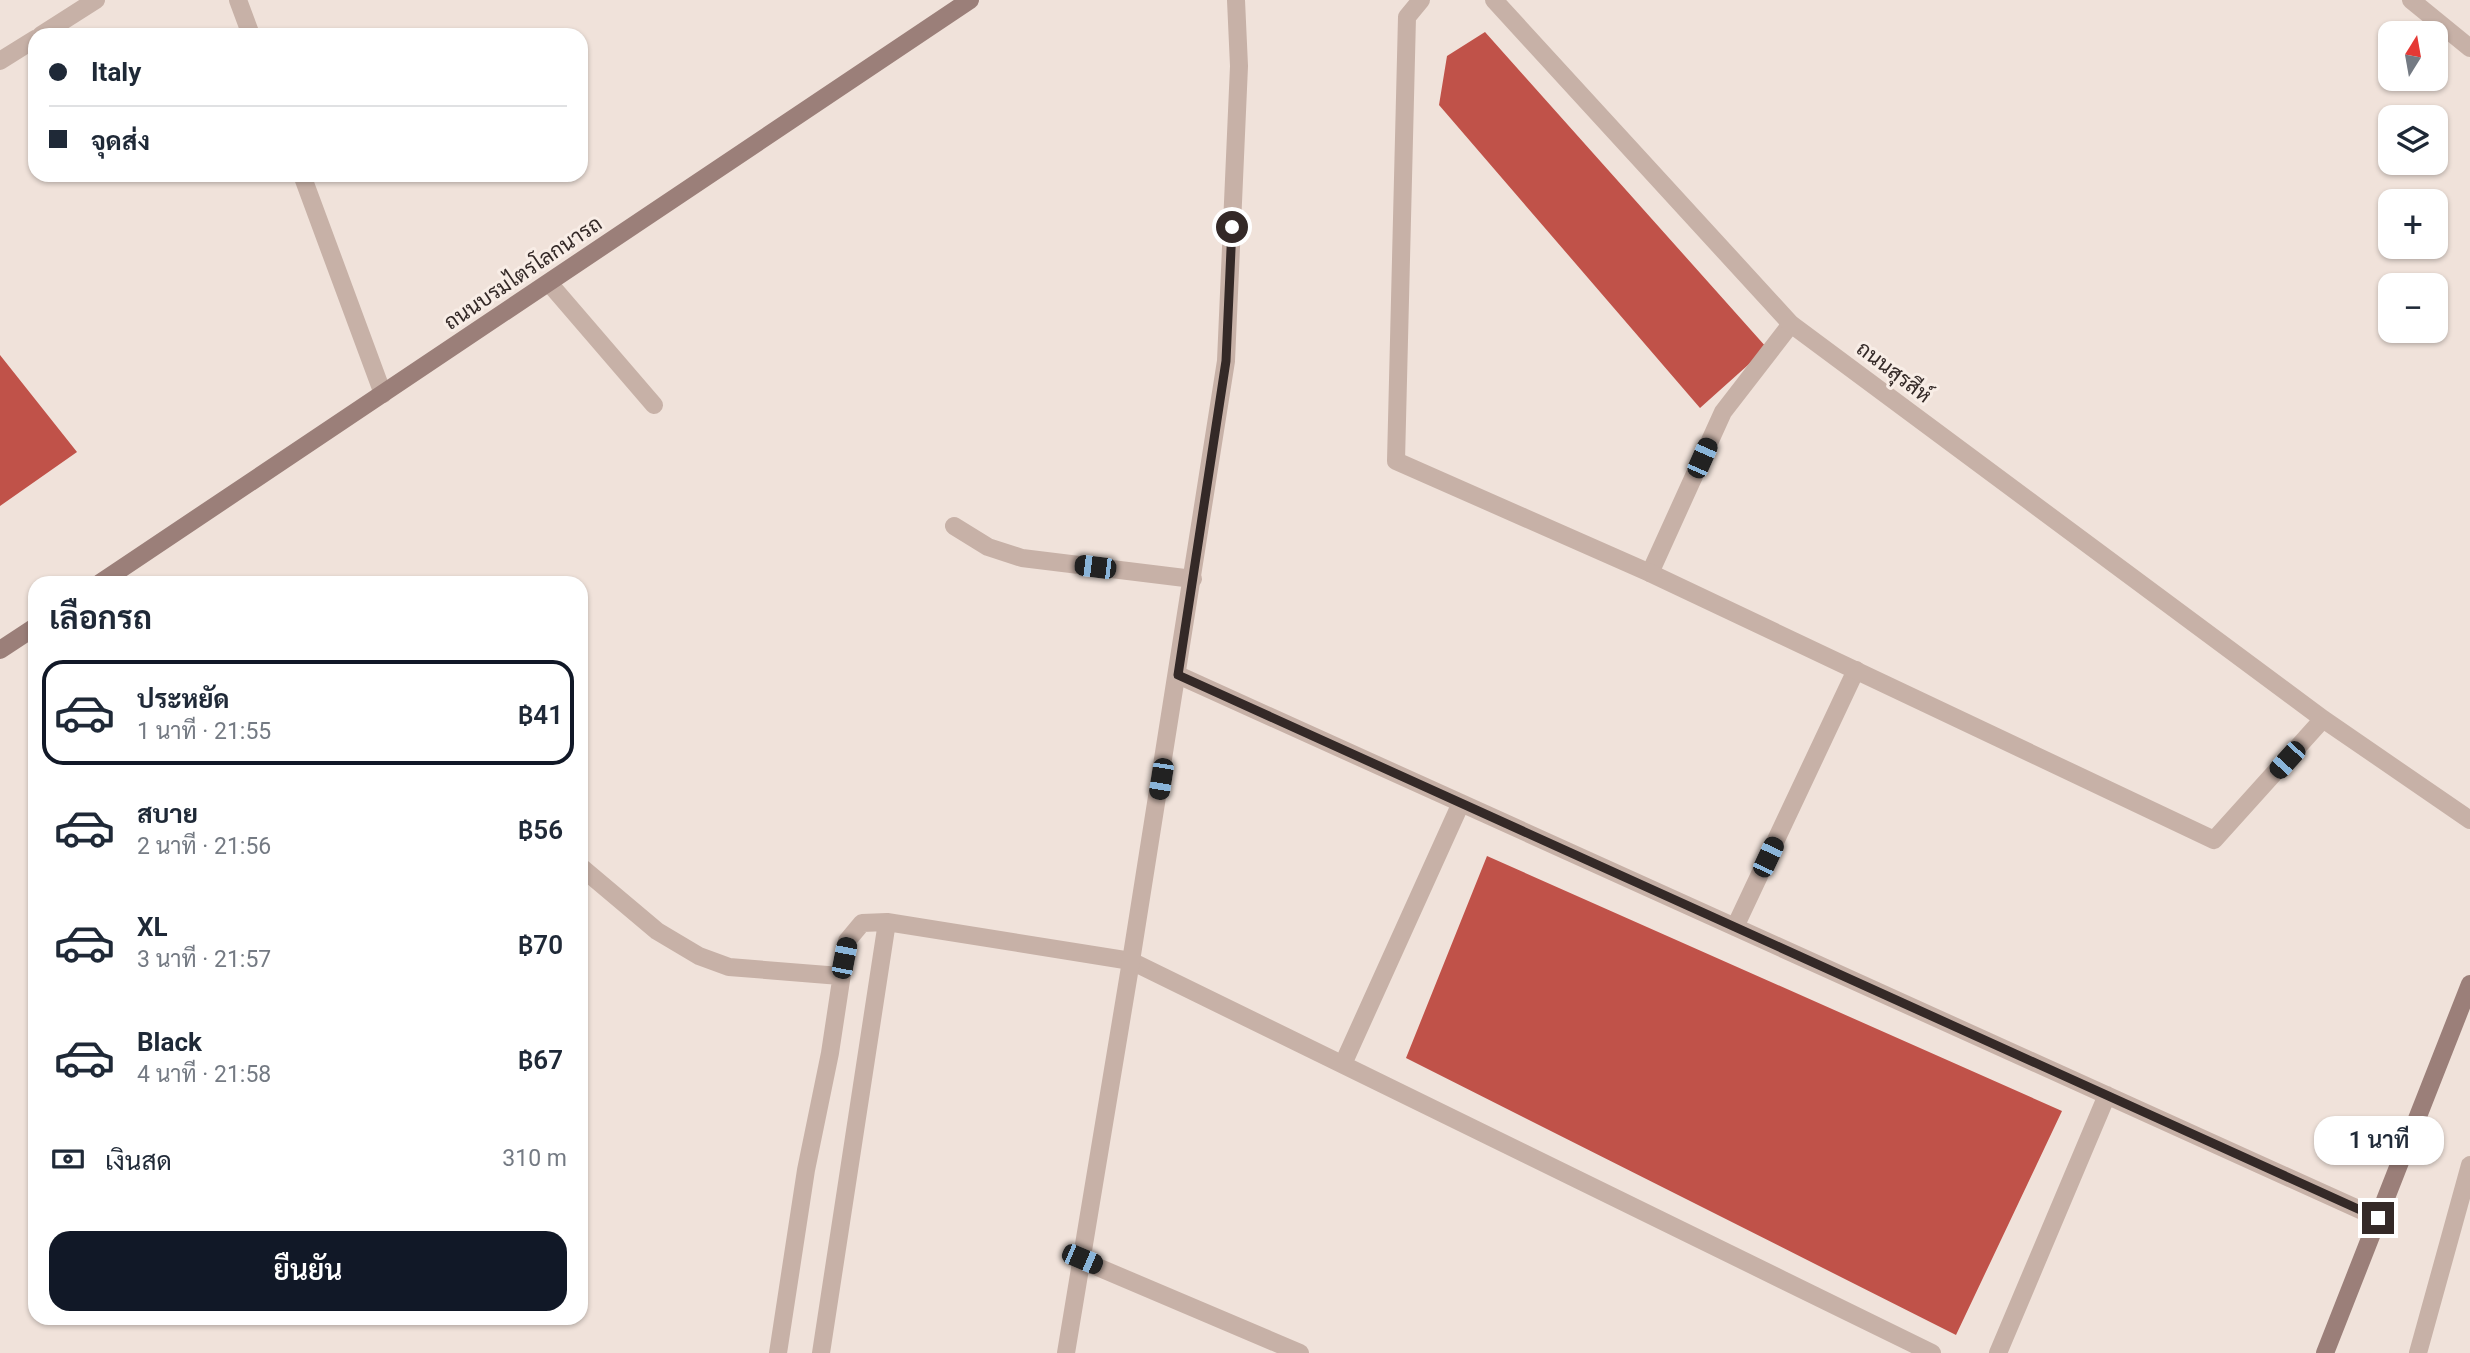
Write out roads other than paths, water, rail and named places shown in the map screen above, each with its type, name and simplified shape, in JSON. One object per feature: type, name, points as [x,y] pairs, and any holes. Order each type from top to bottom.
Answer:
[{"type":"main road","name":"ถนนบรมไตรโลกนารถ","points":[[110,576],[970,0]]},
{"type":"main road","points":[[0,650],[28,632]]},
{"type":"main road","points":[[2325,1353],[2470,984]]},
{"type":"street","points":[[52,28],[96,0]]},
{"type":"street","points":[[238,0],[248,28]]},
{"type":"street","points":[[1066,1353],[1178,675],[1226,361],[1239,66],[1236,0]]},
{"type":"street","points":[[1421,0],[1407,17],[1396,461],[1650,573],[2214,840],[2323,719]]},
{"type":"street","name":"ถนนสุรสีห์","points":[[1494,0],[1791,324],[2323,719],[2470,820]]},
{"type":"street","points":[[2411,0],[2470,48]]},
{"type":"street","points":[[0,61],[28,43]]},
{"type":"street","points":[[305,182],[383,394]]},
{"type":"street","points":[[549,282],[653,405]]},
{"type":"street","points":[[1650,573],[1723,412],[1791,324]]},
{"type":"street","points":[[954,526],[988,547],[1022,558],[1193,579]]},
{"type":"street","points":[[1735,927],[1856,670]]},
{"type":"street","points":[[1178,675],[2378,1218]]},
{"type":"street","points":[[1343,1064],[1461,803]]},
{"type":"street","points":[[588,873],[657,931],[699,956],[729,967],[840,975]]},
{"type":"street","points":[[821,1353],[887,922]]},
{"type":"street","points":[[778,1353],[806,1170],[830,1053],[847,940],[862,923],[887,922],[1131,961],[1932,1353]]},
{"type":"street","points":[[1998,1353],[2107,1095]]},
{"type":"street","points":[[2418,1353],[2470,1165]]},
{"type":"street","points":[[1082,1259],[1300,1353]]}]
